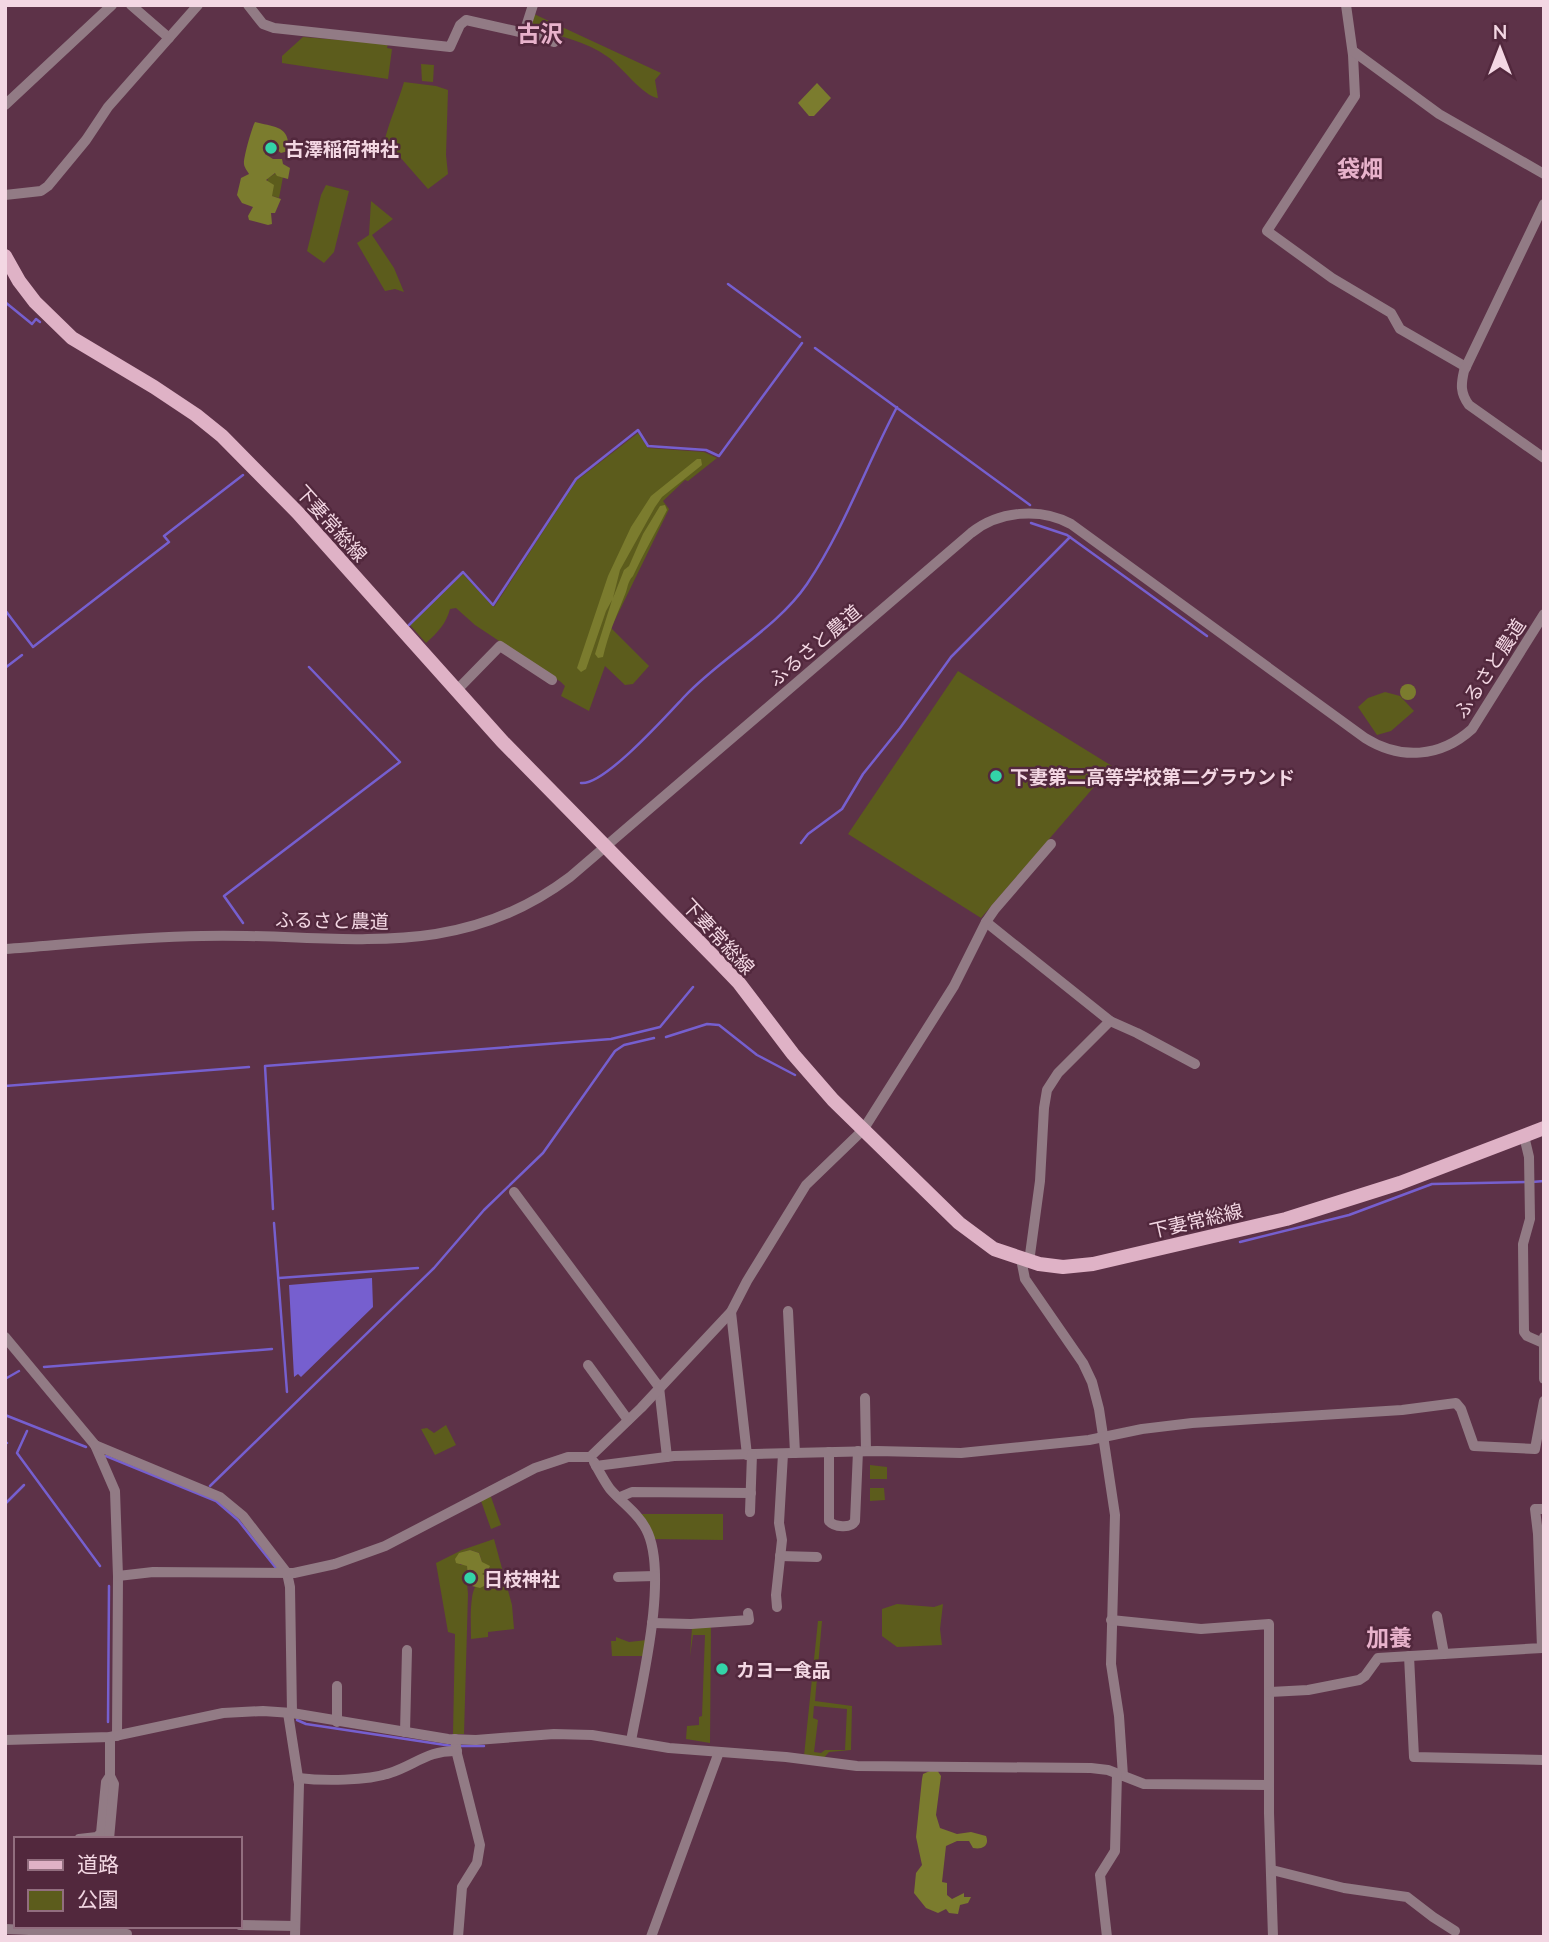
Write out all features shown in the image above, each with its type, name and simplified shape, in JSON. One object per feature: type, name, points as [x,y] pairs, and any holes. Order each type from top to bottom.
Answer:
[{"type":"main road","name":"下妻常総線","points":[[5,256],[35,302],[72,338],[154,387],[222,436],[298,513],[456,691],[739,983],[793,1054],[833,1100],[972,1234],[994,1249],[1025,1261],[1063,1267],[1093,1264],[1286,1219],[1400,1182],[1544,1128]]},
{"type":"street","points":[[5,105],[112,5]]},
{"type":"street","points":[[131,5],[169,38]]},
{"type":"street","points":[[5,195],[41,191],[48,186],[86,140],[108,107],[198,5]]},
{"type":"street","points":[[248,5],[268,26],[328,35],[450,47],[460,25],[466,20],[554,42]]},
{"type":"street","points":[[524,33],[533,5]]},
{"type":"street","points":[[1346,5],[1353,51],[1355,96],[1267,231],[1332,278],[1391,313],[1400,329],[1466,367]]},
{"type":"street","points":[[1353,51],[1439,114],[1544,174]]},
{"type":"street","points":[[1544,204],[1466,367],[1461,386],[1463,397],[1469,405],[1544,458]]},
{"type":"street","name":"ふるさと農道","points":[[5,949],[203,935],[400,939],[440,935],[492,921],[528,905],[559,885],[971,533],[998,518],[1039,514],[1056,517],[1071,524],[1365,738],[1397,752],[1432,752],[1468,733],[1544,614]]},
{"type":"street","points":[[456,691],[500,646],[552,680]]},
{"type":"street","points":[[593,1461],[628,1420],[731,1312],[806,1185],[863,1130],[954,986],[985,922],[1051,844]]},
{"type":"street","points":[[985,922],[1110,1021],[1195,1064]]},
{"type":"street","points":[[1107,1937],[1100,1875],[1115,1851],[1120,1775],[1119,1716],[1111,1664],[1115,1515],[1104,1437],[1092,1382],[1083,1363],[1026,1279],[1025,1261],[1040,1181],[1047,1090],[1058,1073],[1110,1021]]},
{"type":"street","points":[[1524,1136],[1529,1157],[1530,1182],[1530,1219],[1523,1253],[1524,1332],[1527,1336],[1543,1340],[1544,1379]]},
{"type":"street","points":[[514,1192],[659,1387],[667,1457]]},
{"type":"street","points":[[777,1607],[775,1595],[782,1540],[779,1522],[789,1454],[788,1311]]},
{"type":"street","points":[[731,1312],[749,1455],[750,1511]]},
{"type":"street","points":[[5,1337],[94,1445],[115,1491],[118,1576],[114,1736],[101,1833],[97,1837]]},
{"type":"street","points":[[588,1365],[628,1420]]},
{"type":"street","points":[[829,1452],[829,1521],[833,1525],[849,1526],[855,1521],[865,1398]]},
{"type":"street","points":[[118,1576],[153,1572],[287,1573],[311,1570],[386,1546],[535,1468],[568,1457],[593,1461],[862,1451],[961,1453],[1062,1444],[1192,1423],[1402,1410],[1455,1403],[1461,1409],[1475,1446],[1535,1449],[1544,1401]]},
{"type":"street","points":[[94,1445],[220,1497],[243,1516],[287,1573],[290,1587],[290,1713],[298,1778],[295,1931],[242,1925]]},
{"type":"street","points":[[593,1461],[611,1490],[646,1529],[655,1576],[652,1623],[631,1741]]},
{"type":"street","points":[[620,1497],[632,1492],[751,1493]]},
{"type":"street","points":[[1269,1692],[1308,1690],[1359,1680],[1378,1658],[1542,1648],[1543,1613],[1535,1509],[1544,1509]]},
{"type":"street","points":[[780,1556],[817,1557]]},
{"type":"street","points":[[618,1577],[655,1576]]},
{"type":"street","points":[[652,1623],[749,1620],[748,1613]]},
{"type":"street","points":[[1437,1616],[1444,1654]]},
{"type":"street","points":[[1111,1620],[1202,1629],[1269,1624],[1273,1937]]},
{"type":"street","points":[[405,1732],[407,1650]]},
{"type":"street","points":[[1409,1656],[1414,1757],[1544,1760]]},
{"type":"street","points":[[337,1686],[337,1722]]},
{"type":"street","points":[[5,1740],[114,1736],[230,1712],[290,1713],[405,1732],[456,1745]]},
{"type":"street","points":[[298,1778],[323,1780],[384,1774],[456,1745],[566,1734],[600,1735],[669,1748],[875,1768],[1091,1768],[1144,1784],[1269,1785]]},
{"type":"street","points":[[456,1745],[480,1845],[477,1863],[461,1887],[458,1937]]},
{"type":"street","points":[[651,1937],[719,1752]]},
{"type":"street","points":[[109,1837],[114,1784],[110,1776]]},
{"type":"street","points":[[1272,1870],[1344,1888],[1407,1897],[1455,1931]]},
{"type":"street","points":[[5,1929],[128,1932]]},
{"type":"green space","points":[[534,14],[661,73],[655,80],[658,98],[646,93],[600,52],[582,43],[536,28],[531,22]]},
{"type":"green space","points":[[303,37],[388,44],[387,48],[392,49],[388,79],[282,63],[282,56]]},
{"type":"green space","points":[[421,64],[434,65],[433,82],[422,81]]},
{"type":"green space","points":[[404,82],[448,90],[448,174],[428,189],[392,148],[384,143]]},
{"type":"green space","points":[[276,173],[283,177],[279,198],[272,196],[267,183],[268,178]]},
{"type":"green space","points":[[326,185],[349,191],[334,252],[324,263],[307,251]]},
{"type":"green space","points":[[371,201],[393,219],[372,235],[394,268],[404,292],[395,289],[385,291],[357,243],[369,235]]},
{"type":"green space","points":[[638,433],[648,448],[704,452],[717,458],[688,481],[685,480],[663,501],[669,509],[611,628],[649,666],[633,684],[625,685],[605,666],[589,711],[561,696],[565,686],[561,682],[475,625],[456,608],[450,609],[441,628],[426,643],[410,625],[463,574],[494,607],[576,481]]},
{"type":"green space","name":"下妻第二高等学校第二グラウンド","points":[[958,671],[1112,766],[981,918],[848,834]]},
{"type":"green space","points":[[1385,692],[1400,696],[1414,711],[1391,731],[1377,735],[1358,707],[1368,698]]},
{"type":"green space","points":[[446,1425],[456,1445],[435,1455],[421,1429],[427,1428],[434,1433]]},
{"type":"green space","points":[[870,1465],[887,1467],[887,1479],[870,1479]]},
{"type":"green space","points":[[870,1488],[884,1488],[885,1500],[870,1501]]},
{"type":"green space","points":[[490,1494],[501,1525],[491,1529],[480,1498]]},
{"type":"green space","points":[[637,1514],[723,1514],[723,1540],[652,1539]]},
{"type":"green space","points":[[494,1539],[512,1605],[514,1629],[488,1632],[488,1637],[471,1639],[472,1598],[483,1569],[479,1553],[470,1550],[463,1552],[460,1565],[466,1564],[468,1568],[464,1734],[453,1734],[455,1634],[448,1632],[436,1563]]},
{"type":"green space","points":[[897,1604],[934,1607],[943,1604],[940,1629],[942,1645],[897,1647],[882,1636],[882,1609]]},
{"type":"green space","points":[[818,1621],[822,1621],[815,1701],[852,1706],[851,1750],[829,1752],[823,1759],[804,1756]],"holes":[[[814,1706],[847,1709],[845,1750],[814,1752],[818,1720],[813,1718]]]},
{"type":"green space","points":[[711,1626],[710,1743],[686,1739],[687,1726],[699,1725],[699,1717],[702,1716],[705,1635],[693,1635],[690,1657],[692,1628]]},
{"type":"green space","points":[[616,1637],[629,1642],[647,1640],[644,1656],[612,1656],[611,1641],[616,1641]]},
{"type":"shaded area","points":[[817,83],[831,98],[814,116],[809,116],[798,103]]},
{"type":"shaded area","points":[[255,122],[284,132],[288,142],[288,151],[281,153],[277,146],[265,145],[265,154],[273,159],[282,159],[283,164],[290,168],[288,179],[275,173],[266,180],[274,185],[272,196],[281,199],[275,213],[271,213],[272,224],[268,225],[249,220],[248,216],[253,207],[242,203],[237,195],[241,178],[249,174],[244,161]]},
{"type":"shaded area","points":[[697,459],[701,459],[702,465],[662,497],[620,570],[613,598],[643,534],[660,506],[665,505],[667,510],[629,583],[603,657],[598,658],[595,654],[612,600],[586,669],[581,672],[577,668],[608,576],[631,527],[651,496]]},
{"type":"shaded area","points":[[1405,684],[1411,684],[1416,692],[1414,698],[1405,700],[1400,695],[1400,689]]},
{"type":"shaded area","points":[[372,1278],[373,1307],[301,1377],[298,1374],[294,1377],[289,1285]]},
{"type":"shaded area","points":[[470,1550],[479,1553],[482,1562],[490,1566],[482,1574],[486,1576],[486,1585],[480,1588],[472,1586],[474,1578],[468,1577],[467,1566],[456,1563],[455,1559],[459,1553]]},
{"type":"shaded area","points":[[937,1770],[941,1776],[936,1815],[940,1828],[957,1834],[971,1832],[986,1836],[987,1839],[986,1845],[979,1848],[973,1848],[969,1841],[957,1841],[946,1846],[942,1882],[947,1883],[947,1895],[952,1899],[964,1893],[964,1897],[971,1897],[968,1903],[960,1905],[958,1914],[949,1913],[946,1909],[938,1913],[926,1908],[914,1893],[916,1873],[922,1865],[916,1837],[922,1779],[923,1774]]},
{"type":"waterway","points":[[728,284],[800,337]]},
{"type":"waterway","points":[[5,302],[32,324],[36,319],[40,322]]},
{"type":"waterway","points":[[409,625],[463,572],[493,605],[576,479],[638,430],[648,446],[706,450],[719,456],[802,343]]},
{"type":"waterway","points":[[815,348],[1030,505]]},
{"type":"waterway","points":[[581,783],[591,781],[620,762],[700,682],[795,600],[820,563],[844,519],[897,407]]},
{"type":"waterway","points":[[5,610],[33,647],[169,542],[164,536],[243,475]]},
{"type":"waterway","points":[[1031,523],[1067,535],[1207,636]]},
{"type":"waterway","points":[[801,843],[808,834],[842,809],[863,774],[951,657],[1070,537]]},
{"type":"waterway","points":[[5,668],[22,655]]},
{"type":"waterway","points":[[243,923],[224,896],[400,762],[309,667]]},
{"type":"waterway","points":[[273,1209],[265,1066],[611,1039],[660,1027],[693,987]]},
{"type":"waterway","points":[[666,1037],[707,1024],[719,1025],[757,1055],[795,1075]]},
{"type":"waterway","points":[[210,1486],[434,1268],[484,1210],[543,1153],[615,1051],[624,1045],[654,1038]]},
{"type":"waterway","points":[[5,1086],[249,1067]]},
{"type":"waterway","points":[[1532,1182],[1544,1181]]},
{"type":"waterway","points":[[1240,1242],[1349,1215],[1432,1184],[1526,1182]]},
{"type":"waterway","points":[[274,1223],[287,1392]]},
{"type":"waterway","points":[[279,1278],[418,1268]]},
{"type":"waterway","points":[[44,1367],[272,1349]]},
{"type":"waterway","points":[[5,1379],[19,1371]]},
{"type":"waterway","points":[[5,1415],[86,1447]]},
{"type":"waterway","points":[[27,1431],[17,1453],[100,1566]]},
{"type":"waterway","points":[[106,1456],[216,1501],[238,1520],[276,1568]]},
{"type":"waterway","points":[[5,1504],[24,1485]]},
{"type":"waterway","points":[[108,1722],[109,1586]]},
{"type":"waterway","points":[[297,1720],[306,1724],[452,1746]]},
{"type":"waterway","points":[[459,1746],[484,1746]]},
{"type":"place","name":"古澤稲荷神社","points":[[271,148]]},
{"type":"place","name":"下妻第二高等学校第二グラウンド","points":[[996,776]]},
{"type":"place","name":"日枝神社","points":[[470,1578]]},
{"type":"place","name":"カヨー食品","points":[[722,1669]]},
{"type":"district","name":"古沢","points":[[540,33]]},
{"type":"district","name":"袋畑","points":[[1360,168]]},
{"type":"district","name":"加養","points":[[1389,1637]]}]
